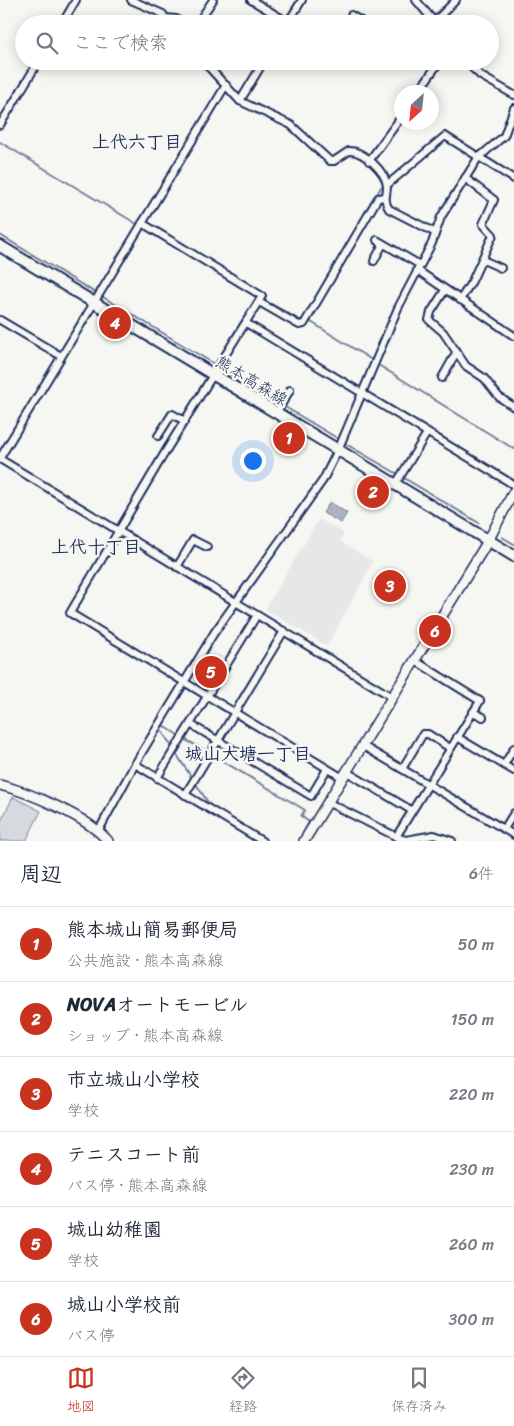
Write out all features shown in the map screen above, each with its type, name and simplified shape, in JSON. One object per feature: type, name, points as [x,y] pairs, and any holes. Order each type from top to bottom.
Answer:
[{"type":"main road","name":"熊本高森線","points":[[0,246],[514,556]]},
{"type":"street","points":[[67,15],[76,0]]},
{"type":"street","points":[[132,0],[141,6],[155,9],[161,15]]},
{"type":"street","points":[[203,15],[213,0]]},
{"type":"street","points":[[251,0],[278,15]]},
{"type":"street","points":[[293,15],[302,0]]},
{"type":"street","points":[[416,0],[428,15]]},
{"type":"street","points":[[442,15],[456,0]]},
{"type":"street","points":[[0,125],[34,70]]},
{"type":"street","points":[[212,70],[240,100],[291,125],[330,161],[334,161],[343,153],[351,151],[360,153],[381,172],[387,185],[385,197],[386,204],[390,210],[434,232]]},
{"type":"street","points":[[240,100],[258,70]]},
{"type":"street","points":[[423,85],[434,70]]},
{"type":"street","points":[[475,70],[481,76],[514,95]]},
{"type":"street","points":[[226,85],[60,356],[0,459],[392,697]]},
{"type":"street","points":[[99,830],[135,764],[214,633],[323,480],[338,450],[398,308],[432,241],[434,232],[478,158],[504,136],[514,108]]},
{"type":"street","points":[[369,161],[394,127]]},
{"type":"street","points":[[387,185],[445,136],[514,179]]},
{"type":"street","points":[[460,300],[483,260],[493,238],[492,233],[484,224],[494,200],[465,178]]},
{"type":"street","points":[[259,302],[299,325],[304,324],[378,198],[385,197]]},
{"type":"street","points":[[142,223],[262,296],[70,613],[327,769],[345,775],[411,810]]},
{"type":"street","points":[[374,260],[380,242],[418,268],[445,290],[514,336]]},
{"type":"street","points":[[483,260],[500,268]]},
{"type":"street","points":[[445,290],[429,318],[443,332],[466,366],[490,383],[499,396],[514,407]]},
{"type":"street","points":[[0,320],[60,356]]},
{"type":"street","points":[[246,323],[514,485]]},
{"type":"street","points":[[442,378],[456,353]]},
{"type":"street","points":[[277,412],[290,390]]},
{"type":"street","points":[[158,436],[172,414],[185,421]]},
{"type":"street","points":[[395,485],[426,433]]},
{"type":"street","points":[[305,841],[327,802],[488,541],[514,491]]},
{"type":"street","points":[[177,567],[193,540],[207,547]]},
{"type":"street","points":[[158,778],[257,615]]},
{"type":"street","points":[[185,795],[284,631]]},
{"type":"street","points":[[396,837],[480,700],[414,660]]},
{"type":"street","points":[[473,712],[483,717]]},
{"type":"street","points":[[190,724],[311,796],[327,769]]},
{"type":"street","points":[[402,769],[423,734],[428,734],[450,748]]},
{"type":"street","points":[[457,737],[514,771]]},
{"type":"street","points":[[363,746],[514,835]]},
{"type":"street","points":[[504,765],[514,748]]},
{"type":"street","points":[[135,764],[262,841]]},
{"type":"street","points":[[0,785],[14,789],[87,821],[99,830],[108,841]]},
{"type":"street","points":[[327,802],[396,837],[406,840],[434,835],[452,841]]},
{"type":"street","points":[[504,829],[514,812]]},
{"type":"shaded area","points":[[330,502],[347,513],[341,523],[323,513]]},
{"type":"shaded area","points":[[319,519],[344,533],[340,541],[373,562],[327,646],[265,609]]},
{"type":"shaded area","points":[[13,797],[41,811],[26,841],[0,841],[0,823]]},
{"type":"waterway","points":[[442,135],[445,132],[479,153]]},
{"type":"waterway","points":[[0,142],[137,224]]},
{"type":"waterway","points":[[485,156],[514,175]]},
{"type":"waterway","points":[[375,198],[381,187]]},
{"type":"waterway","points":[[266,301],[302,321],[366,212]]},
{"type":"waterway","points":[[145,229],[220,274]]},
{"type":"waterway","points":[[0,235],[94,292]]},
{"type":"waterway","points":[[103,297],[216,365]]},
{"type":"waterway","points":[[311,322],[372,360]]},
{"type":"waterway","points":[[380,366],[514,449]]},
{"type":"waterway","points":[[223,370],[277,402]]},
{"type":"waterway","points":[[285,407],[337,438]]},
{"type":"waterway","points":[[346,444],[396,473]]},
{"type":"waterway","points":[[404,478],[479,523]]},
{"type":"waterway","points":[[502,537],[514,544]]},
{"type":"waterway","points":[[164,726],[178,735]]},
{"type":"waterway","points":[[159,727],[173,748]]},
{"type":"waterway","points":[[186,740],[206,751]]},
{"type":"waterway","points":[[175,752],[211,807]]},
{"type":"waterway","points":[[214,756],[305,810],[301,816],[309,822],[299,841]]},
{"type":"place","name":"テニスコート前","points":[[115,323]]},
{"type":"place","name":"熊本城山簡易郵便局","points":[[289,438]]},
{"type":"place","name":"NOVAオートモービル","points":[[373,492]]},
{"type":"place","name":"市立城山小学校","points":[[390,586]]},
{"type":"place","name":"城山小学校前","points":[[435,631]]},
{"type":"place","name":"城山幼稚園","points":[[211,672]]},
{"type":"district","name":"上代六丁目","points":[[137,142]]},
{"type":"district","name":"上代十丁目","points":[[96,547]]},
{"type":"district","name":"城山大塘一丁目","points":[[248,754]]}]
